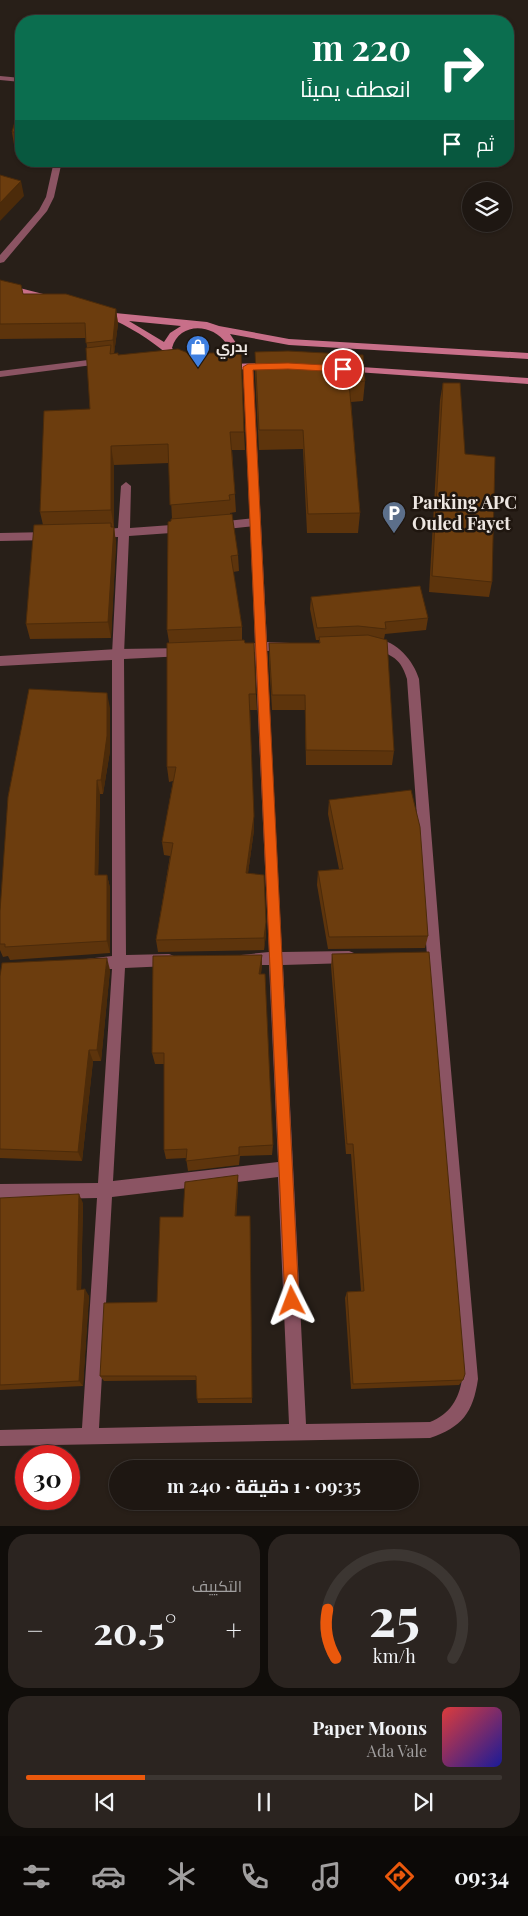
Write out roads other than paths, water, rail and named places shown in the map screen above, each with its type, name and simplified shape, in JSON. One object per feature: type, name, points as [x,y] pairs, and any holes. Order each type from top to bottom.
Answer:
[{"type":"main road","points":[[0,286],[57,301]]},
{"type":"main road","points":[[95,310],[114,316],[195,325],[289,342],[528,356]]},
{"type":"main road","points":[[114,316],[174,359],[188,365]]},
{"type":"main road","points":[[165,351],[170,338],[176,332],[195,325]]},
{"type":"main road","points":[[218,329],[227,335],[232,343],[231,350],[223,360],[207,366],[278,366]]},
{"type":"main road","points":[[337,368],[528,381]]},
{"type":"street","points":[[0,78],[15,79]]},
{"type":"street","points":[[1,260],[43,211],[50,197],[57,167]]},
{"type":"street","points":[[0,374],[113,360]]},
{"type":"street","points":[[248,367],[298,1433]]},
{"type":"street","points":[[90,1436],[119,961],[118,654],[126,486]]},
{"type":"street","points":[[86,535],[124,534],[255,522]]},
{"type":"street","points":[[0,537],[57,536]]},
{"type":"street","points":[[0,1438],[430,1430],[443,1426],[455,1418],[463,1407],[468,1394],[470,1379],[429,956],[413,679],[406,661],[389,648],[378,645],[357,644]]},
{"type":"street","points":[[223,649],[299,646]]},
{"type":"street","points":[[0,661],[195,650]]},
{"type":"street","points":[[237,959],[365,957]]},
{"type":"street","points":[[79,963],[178,960]]},
{"type":"street","points":[[0,1192],[105,1190],[286,1169]]},
{"type":"place","name":"بدري","points":[[198,368]]},
{"type":"place","name":"Parking APC Ouled Fayet","points":[[394,534]]}]
